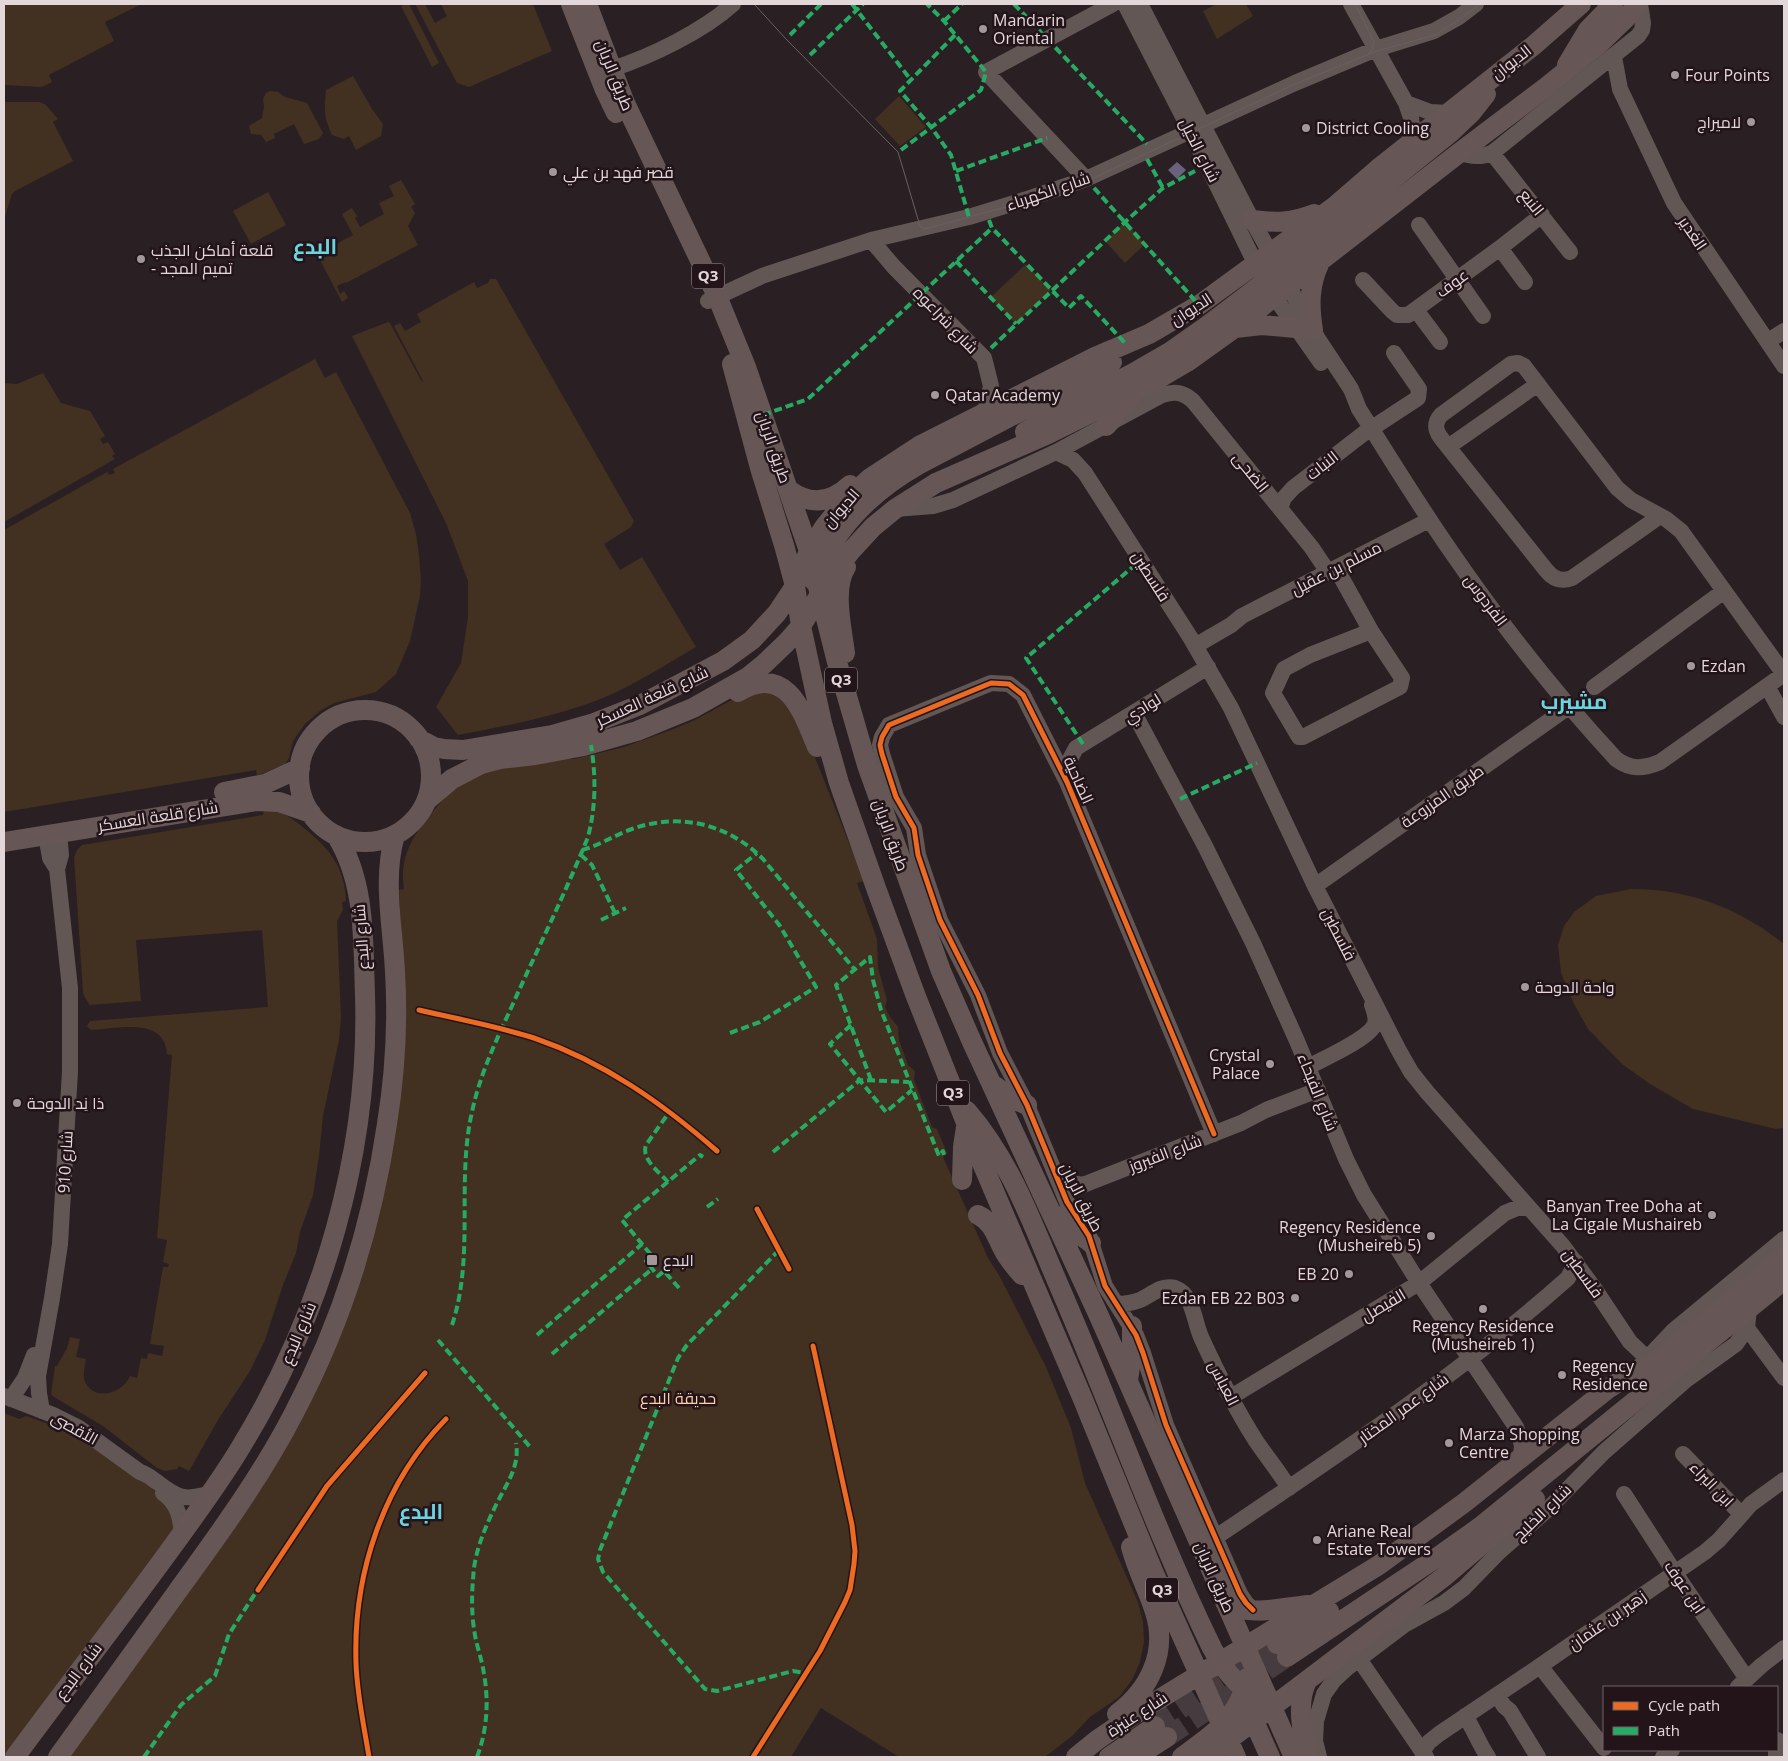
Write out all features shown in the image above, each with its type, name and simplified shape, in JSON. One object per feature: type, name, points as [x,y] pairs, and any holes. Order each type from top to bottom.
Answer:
[{"type":"main road","name":"طريق الريان","points":[[571,4],[608,96],[746,366],[789,490],[809,577],[867,765],[941,971],[992,1082],[1060,1207],[1128,1380],[1294,1757]]},
{"type":"main road","name":"طريق الريان","points":[[587,4],[638,131],[712,298],[784,545],[809,577]]},
{"type":"main road","name":"الديوان","points":[[809,577],[838,566],[873,527],[895,508],[936,483],[1032,442],[1138,390],[1187,362],[1233,329],[1273,275],[1335,206],[1582,4]]},
{"type":"main road","points":[[1562,75],[1588,30],[1613,4]]},
{"type":"main road","name":"الديوان","points":[[789,620],[841,505],[886,466],[919,446],[1082,363],[1174,321],[1199,305],[1273,275],[1321,260],[1562,75],[1614,31],[1639,4]]},
{"type":"main road","points":[[973,467],[1028,430],[1137,371],[1184,342],[1273,275],[1460,124],[1508,65]]},
{"type":"main road","points":[[1252,220],[1272,223],[1291,221],[1311,216],[1335,206]]},
{"type":"main road","points":[[1233,329],[1262,325],[1305,329],[1310,311],[1310,290],[1321,260]]},
{"type":"main road","points":[[809,577],[846,525],[868,501],[892,481],[918,465],[1101,369],[1133,341]]},
{"type":"main road","points":[[1106,426],[1138,390]]},
{"type":"main road","points":[[789,490],[804,499],[830,499],[840,494],[864,472],[874,467],[886,466]]},
{"type":"main road","points":[[867,765],[866,739],[848,672],[838,588],[843,572],[867,543],[873,527]]},
{"type":"main road","name":"شارع قلعة العسكر","points":[[426,801],[452,779],[480,764],[500,759],[559,751],[610,740],[654,725],[693,708],[730,688],[774,655],[809,577]]},
{"type":"main road","name":"طريق الريان","points":[[789,620],[840,783],[883,906],[966,1125],[1036,1287],[1126,1506],[1229,1742]]},
{"type":"main road","points":[[610,740],[737,671],[772,642],[789,620],[812,639],[818,650],[846,744],[870,812],[914,920],[941,971]]},
{"type":"main road","name":"شارع قلعة العسكر","points":[[419,739],[434,747],[463,750],[545,737],[594,723],[640,705],[723,662],[752,640],[789,620]]},
{"type":"main road","points":[[693,708],[710,708],[753,685],[766,683],[785,690],[800,706],[823,760],[840,783]]},
{"type":"main road","points":[[367,710],[387,714],[405,724],[419,739],[428,755],[431,774],[426,801],[417,818],[395,835],[365,842],[350,840],[336,835],[322,826],[312,813],[302,792],[300,768],[305,749],[316,733],[330,720],[348,712],[367,710]]},
{"type":"main road","name":"شارع قلعة العسكر","points":[[4,842],[260,786],[300,768]]},
{"type":"main road","name":"شارع قلعة العسكر","points":[[4,828],[52,831],[256,801],[279,802],[312,813]]},
{"type":"main road","name":"شارع البدع","points":[[15,1757],[78,1670],[134,1600],[212,1492],[256,1421],[294,1346],[314,1294],[334,1235],[350,1166],[359,1112],[364,1056],[366,1007],[361,916],[355,877],[348,855],[336,835]]},
{"type":"main road","name":"شارع البدع","points":[[58,1757],[228,1521],[262,1469],[307,1388],[344,1303],[375,1194],[391,1092],[396,1000],[388,872],[395,835]]},
{"type":"main road","points":[[992,1082],[1004,1094],[1027,1105]]},
{"type":"main road","points":[[956,1098],[990,1140],[1016,1186],[1206,1635],[1220,1662],[1242,1696],[1270,1757]]},
{"type":"main road","points":[[962,1180],[966,1125]]},
{"type":"main road","points":[[1060,1207],[1070,1227],[1091,1243]]},
{"type":"main road","points":[[978,1216],[990,1224],[1011,1262],[1036,1287]]},
{"type":"main road","name":"شارع الخليج","points":[[1784,1257],[1646,1365],[1560,1443],[1448,1531],[1282,1650],[1457,1543],[1513,1501],[1601,1429],[1748,1318],[1784,1280]]},
{"type":"main road","points":[[1128,1380],[1132,1353],[1132,1326]]},
{"type":"main road","name":"شارع الخليج","points":[[1199,1675],[1398,1552],[1464,1503],[1609,1388],[1646,1365]]},
{"type":"main road","name":"شارع الخليج","points":[[1229,1742],[1482,1546],[1580,1457],[1592,1444],[1601,1429]]},
{"type":"main road","points":[[1076,1757],[1101,1727],[1142,1691],[1150,1675],[1158,1648],[1158,1620],[1139,1573],[1131,1546],[1126,1506]]},
{"type":"main road","points":[[1225,1602],[1236,1608],[1254,1610],[1314,1604]]},
{"type":"main road","points":[[1206,1757],[1229,1742],[1235,1711],[1242,1696],[1248,1668],[1245,1647]]},
{"type":"main road","points":[[1199,1675],[1242,1696],[1272,1707]]},
{"type":"main road","name":"شارع عنيزة","points":[[1076,1757],[1116,1726],[1199,1675]]},
{"type":"main road","points":[[1307,1681],[1301,1700],[1304,1738],[1309,1757]]},
{"type":"main road","name":"شارع عنيزة","points":[[1109,1757],[1161,1731],[1136,1757]]},
{"type":"main road","points":[[1182,1757],[1229,1742]]},
{"type":"street","points":[[698,28],[703,20],[719,4]]},
{"type":"street","points":[[612,69],[654,52],[710,23],[733,4]]},
{"type":"street","points":[[1086,179],[986,72],[1113,4]]},
{"type":"street","name":"شارع الخيل","points":[[1125,4],[1196,128],[1252,220],[1273,275]]},
{"type":"street","name":"شارع الخيل","points":[[1140,4],[1196,128],[1273,275]]},
{"type":"street","points":[[1352,4],[1406,103],[1411,118],[1414,141]]},
{"type":"street","name":"شارع الكهرباء","points":[[712,298],[762,276],[872,240],[969,217],[1086,179],[1295,83],[1376,49],[1434,31],[1459,17],[1476,4]]},
{"type":"street","points":[[1459,153],[1484,157],[1492,153],[1614,56],[1638,36],[1642,30],[1639,4]]},
{"type":"street","name":"الغدير","points":[[1614,56],[1620,89],[1674,203],[1784,366]]},
{"type":"street","points":[[1592,74],[1606,79],[1620,89]]},
{"type":"street","points":[[1406,103],[1422,110],[1449,112]]},
{"type":"street","name":"النبع","points":[[1492,153],[1570,252]]},
{"type":"street","name":"عوف","points":[[1416,310],[1542,215]]},
{"type":"street","points":[[1419,226],[1483,316]]},
{"type":"street","name":"شارع شراعوه","points":[[872,240],[894,267],[984,358],[991,386],[985,412]]},
{"type":"street","points":[[1500,248],[1525,282]]},
{"type":"street","name":"الفردوس","points":[[1273,275],[1305,329],[1351,389],[1359,409],[1371,429],[1430,520],[1495,613],[1570,706],[1616,759],[1637,769],[1660,762],[1767,686]]},
{"type":"street","points":[[1363,280],[1397,315],[1408,314],[1416,310],[1440,342]]},
{"type":"street","points":[[1768,341],[1784,331]]},
{"type":"street","name":"النبات","points":[[1280,508],[1284,498],[1293,488],[1371,429],[1413,402],[1419,395],[1419,389],[1394,353]]},
{"type":"street","points":[[1660,516],[1572,578],[1557,579],[1546,570],[1448,447],[1436,430],[1436,422],[1438,418],[1508,366],[1514,363],[1521,364],[1527,368],[1617,488],[1639,505],[1660,516],[1681,531],[1784,674],[1767,686],[1784,717]]},
{"type":"street","points":[[1448,447],[1538,384]]},
{"type":"street","name":"الضحى","points":[[1106,426],[1162,395],[1178,392],[1186,395],[1194,402],[1332,570],[1372,631],[1402,678],[1400,687],[1303,737],[1299,737],[1273,694],[1284,669],[1310,655],[1372,631]]},
{"type":"street","points":[[895,508],[933,506],[948,502],[1056,452],[1106,426]]},
{"type":"street","name":"فلسطين","points":[[1079,440],[1080,457],[1085,473]]},
{"type":"street","name":"فلسطين","points":[[1056,452],[1073,460],[1085,473],[1208,667],[1231,708],[1314,886],[1411,1072],[1576,1262],[1646,1365]]},
{"type":"street","name":"مسلم بن عقيل","points":[[1192,641],[1223,621],[1242,616],[1430,520]]},
{"type":"street","points":[[1594,687],[1724,591]]},
{"type":"street","name":"لوادي","points":[[1076,748],[1208,667]]},
{"type":"street","name":"الضاحية","points":[[916,846],[914,828],[896,797],[880,750],[882,737],[890,725],[991,683],[1003,682],[1014,687],[1023,694],[1067,782],[1214,1134]]},
{"type":"street","name":"طريق المزروعة","points":[[1314,886],[1570,706]]},
{"type":"street","name":"شارع الفيحاء","points":[[1134,713],[1230,894],[1276,992],[1346,1159],[1364,1195],[1419,1283],[1516,1428],[1522,1445],[1521,1457]]},
{"type":"street","points":[[1045,738],[1060,745],[1076,748],[1068,763],[1067,782]]},
{"type":"street","name":"شارع 910","points":[[42,1411],[38,1376],[60,1244],[70,1071],[70,988],[57,869],[50,858],[52,831]]},
{"type":"street","name":"طريق الريان","points":[[916,846],[940,920],[970,976],[1000,1052],[1027,1105],[1057,1177],[1060,1207]]},
{"type":"street","points":[[1359,1040],[1372,1028],[1376,1014],[1366,986]]},
{"type":"street","points":[[1308,1067],[1359,1040],[1378,1034],[1392,1038]]},
{"type":"street","name":"شارع الفيروز","points":[[1083,1185],[1248,1120],[1268,1117],[1320,1095]]},
{"type":"street","points":[[1057,1177],[1070,1183],[1083,1185]]},
{"type":"street","points":[[1060,1207],[1083,1185]]},
{"type":"street","name":"الفيصل","points":[[1231,1397],[1419,1283],[1505,1213],[1528,1206]]},
{"type":"street","name":"شارع الخليج","points":[[1646,1365],[1678,1327],[1784,1239]]},
{"type":"street","name":"طريق الريان","points":[[1091,1243],[1102,1280],[1132,1326],[1144,1353],[1166,1425],[1240,1594],[1254,1610]]},
{"type":"street","name":"شارع عمر المختار","points":[[1216,1538],[1470,1359],[1568,1278],[1576,1262]]},
{"type":"street","name":"العباس","points":[[1117,1304],[1135,1302],[1162,1288],[1180,1291],[1187,1298],[1195,1322],[1231,1397],[1257,1442],[1276,1466],[1284,1491]]},
{"type":"street","name":"العباس","points":[[1132,1326],[1136,1315],[1143,1306],[1152,1300],[1160,1298],[1169,1298],[1177,1302],[1195,1322]]},
{"type":"street","points":[[1748,1318],[1768,1359],[1784,1378]]},
{"type":"street","name":"شارع الخليج","points":[[1319,1757],[1315,1731],[1316,1721],[1321,1702],[1334,1680],[1410,1621],[1444,1603],[1464,1588],[1499,1552],[1547,1510],[1604,1452],[1686,1380],[1736,1344],[1748,1318]]},
{"type":"street","name":"شارع 910","points":[[7,1398],[25,1378],[38,1343],[45,1334]]},
{"type":"street","points":[[1736,1344],[1752,1347],[1768,1359]]},
{"type":"street","name":"الأقصى","points":[[7,1398],[66,1421],[85,1432],[173,1494],[182,1498],[195,1498],[212,1492]]},
{"type":"street","name":"ابن البراء","points":[[1683,1454],[1741,1514]]},
{"type":"street","name":"الأقصى","points":[[140,1472],[143,1478],[174,1503],[179,1514],[182,1533]]},
{"type":"street","name":"زهير بن عثمان","points":[[1424,1754],[1434,1738],[1712,1547],[1741,1514],[1762,1494],[1784,1480]]},
{"type":"street","name":"ابن عوف","points":[[1624,1494],[1742,1683]]},
{"type":"street","points":[[1742,1683],[1784,1648]]},
{"type":"street","points":[[1359,1659],[1424,1754]]},
{"type":"street","points":[[1540,1666],[1603,1746]]},
{"type":"street","points":[[1500,1693],[1510,1702],[1510,1711],[1538,1757]]},
{"type":"street","points":[[1462,1718],[1473,1729],[1477,1740],[1488,1757]]},
{"type":"green space","points":[[4,4],[142,4],[105,22],[114,41],[49,75],[52,82],[42,87],[4,85]]},
{"type":"green space","points":[[409,4],[439,63],[432,67],[401,6]]},
{"type":"green space","points":[[415,4],[425,4],[435,23],[447,16],[441,4],[533,4],[552,51],[469,87],[457,83]]},
{"type":"green space","points":[[1217,4],[1246,4],[1253,16],[1217,39],[1203,11]]},
{"type":"green space","points":[[353,76],[383,124],[381,136],[356,150],[349,136],[344,139],[332,135],[327,123],[325,108],[326,90]]},
{"type":"green space","points":[[270,91],[278,92],[285,97],[307,103],[323,133],[319,139],[304,144],[294,124],[274,134],[275,138],[266,142],[261,135],[251,134],[249,126],[262,118],[263,99],[266,93]]},
{"type":"green space","points":[[899,96],[926,127],[900,146],[875,119]]},
{"type":"green space","points":[[4,102],[40,102],[46,105],[58,119],[53,122],[73,161],[15,191],[12,194],[4,220]]},
{"type":"green space","points":[[401,180],[415,204],[411,207],[415,213],[408,226],[418,245],[337,286],[340,294],[344,291],[348,298],[342,302],[320,260],[329,255],[327,249],[353,235],[342,214],[352,208],[357,216],[355,218],[360,227],[384,214],[379,203],[394,196],[389,186]]},
{"type":"green space","points":[[268,192],[286,225],[251,244],[233,211]]},
{"type":"green space","points":[[1125,222],[1145,244],[1125,263],[1105,241]]},
{"type":"green space","points":[[1026,264],[1051,290],[1016,324],[990,298]]},
{"type":"green space","points":[[490,279],[496,279],[634,521],[631,527],[604,544],[620,570],[642,557],[696,647],[642,679],[599,700],[537,719],[458,735],[436,707],[461,663],[468,617],[468,581],[446,523],[352,336],[388,322],[390,323],[422,382],[394,326],[400,323],[405,331],[421,322],[417,314],[474,282],[477,288],[488,283]]},
{"type":"green space","points":[[315,359],[325,378],[336,372],[410,513],[416,534],[421,581],[420,596],[410,641],[396,674],[376,692],[334,703],[320,711],[305,724],[293,741],[289,758],[285,764],[257,776],[256,770],[4,812],[4,530],[107,472],[109,475],[115,473],[113,469]]},
{"type":"green space","points":[[43,373],[61,403],[90,411],[105,436],[100,439],[103,444],[108,442],[115,454],[112,456],[115,459],[4,522],[4,383],[17,384]]},
{"type":"green space","name":"حديقة البدع","points":[[780,691],[814,755],[864,881],[857,883],[877,939],[878,968],[887,1000],[885,1007],[898,1027],[899,1040],[908,1065],[915,1071],[914,1080],[932,1127],[937,1129],[947,1153],[943,1157],[988,1258],[999,1275],[1046,1367],[1071,1428],[1085,1483],[1138,1602],[1143,1622],[1144,1642],[1140,1662],[1132,1680],[1119,1697],[1090,1717],[1072,1736],[1045,1757],[899,1757],[821,1708],[791,1757],[68,1757],[192,1585],[368,1257],[385,1190],[397,1121],[404,990],[399,890],[404,889],[403,874],[405,861],[414,836],[449,793],[487,769],[550,758],[574,759],[624,747],[695,720],[739,696]]},
{"type":"green space","points":[[264,809],[286,815],[314,836],[329,852],[343,879],[346,901],[342,902],[343,910],[337,921],[341,1018],[339,1040],[323,1116],[313,1195],[300,1232],[296,1253],[283,1285],[265,1340],[250,1371],[218,1420],[189,1471],[179,1466],[177,1469],[165,1471],[157,1468],[103,1426],[51,1394],[55,1366],[57,1366],[67,1348],[70,1337],[80,1339],[76,1357],[86,1359],[84,1379],[93,1391],[100,1393],[107,1393],[120,1388],[130,1376],[137,1378],[141,1358],[147,1359],[148,1353],[162,1356],[164,1346],[150,1344],[163,1267],[168,1267],[169,1264],[163,1262],[167,1240],[157,1238],[172,1055],[167,1054],[164,1042],[158,1034],[149,1029],[126,1027],[91,1030],[87,1026],[90,1021],[268,1007],[262,930],[136,940],[141,1001],[89,1005],[83,992],[74,857],[82,845],[263,815]]},
{"type":"green space","points":[[1631,889],[1673,893],[1712,903],[1749,920],[1784,944],[1784,1128],[1776,1129],[1693,1109],[1650,1084],[1622,1064],[1588,1029],[1573,1002],[1561,973],[1558,945],[1564,926],[1574,912],[1596,896]]},
{"type":"green space","points":[[4,1413],[19,1419],[26,1416],[66,1430],[108,1455],[167,1500],[176,1526],[5,1757],[4,1757]]},
{"type":"shaded area","points":[[1177,162],[1186,170],[1177,179],[1168,170]]},
{"type":"tunnel","points":[[1155,1726],[1277,1644]]},
{"type":"tunnel","points":[[1167,1737],[1287,1657]]},
{"type":"tram line","points":[[754,4],[898,152],[920,226],[925,229],[1024,202],[1087,181],[1295,84],[1377,51],[1435,35],[1480,4]]},
{"type":"tram line","points":[[1355,4],[1374,42],[1372,50],[1366,56]]},
{"type":"marked path","points":[[790,35],[821,4]]},
{"type":"marked path","points":[[852,4],[911,80]]},
{"type":"marked path","points":[[810,55],[863,4]]},
{"type":"marked path","points":[[901,150],[981,90],[986,72],[944,21],[927,4]]},
{"type":"marked path","points":[[944,21],[962,4]]},
{"type":"marked path","points":[[1014,4],[1147,144]]},
{"type":"marked path","points":[[955,35],[900,91],[931,127],[951,155],[969,217]]},
{"type":"marked path","points":[[956,171],[1047,138]]},
{"type":"marked path","points":[[1147,159],[1163,188]]},
{"type":"marked path","points":[[991,348],[1163,188],[1195,171]]},
{"type":"marked path","points":[[1086,179],[1199,305]]},
{"type":"marked path","points":[[989,220],[992,228],[1069,308],[1081,296],[1126,344]]},
{"type":"marked path","points":[[763,415],[808,399],[992,228]]},
{"type":"marked path","points":[[956,261],[1016,324]]},
{"type":"marked path","points":[[1083,744],[1026,658],[1141,560]]},
{"type":"marked path","points":[[452,1325],[459,1299],[463,1272],[465,1165],[467,1138],[475,1098],[494,1045],[588,837],[593,814],[594,791],[591,745]]},
{"type":"marked path","points":[[1180,799],[1257,763]]},
{"type":"marked path","points":[[582,850],[632,829],[668,822],[702,824],[735,837],[763,859],[855,970]]},
{"type":"marked path","points":[[730,1033],[760,1022],[816,987],[780,926],[736,870],[757,853]]},
{"type":"marked path","points":[[581,855],[592,865],[615,913]]},
{"type":"marked path","points":[[601,920],[626,908]]},
{"type":"marked path","points":[[871,1080],[836,985],[870,957],[873,980],[881,1010],[939,1156],[943,1151],[944,1155]]},
{"type":"marked path","points":[[851,1025],[830,1044],[886,1112],[912,1090]]},
{"type":"marked path","points":[[773,1152],[860,1080],[909,1082]]},
{"type":"marked path","points":[[668,1182],[648,1160],[645,1150],[646,1145],[670,1111]]},
{"type":"marked path","points":[[679,1288],[664,1271],[658,1276],[646,1261],[652,1256],[622,1220],[700,1155],[703,1157]]},
{"type":"marked path","points":[[707,1207],[718,1199]]},
{"type":"marked path","points":[[537,1335],[642,1244]]},
{"type":"marked path","points":[[779,1250],[687,1345],[678,1358],[598,1559],[603,1572],[705,1689],[717,1691],[793,1671],[806,1673]]},
{"type":"marked path","points":[[552,1354],[652,1269]]},
{"type":"marked path","points":[[438,1340],[531,1448]]},
{"type":"marked path","points":[[477,1757],[485,1727],[487,1706],[484,1674],[473,1621],[474,1568],[477,1551],[486,1527],[514,1467],[517,1451],[516,1443]]},
{"type":"marked path","points":[[144,1757],[181,1705],[215,1676],[229,1634],[260,1586]]},
{"type":"cycle path","points":[[1214,1134],[1067,782],[1023,695],[1009,684],[991,683],[889,725],[880,745],[882,754],[896,797],[914,828],[918,855],[940,920],[978,995],[1000,1053],[1027,1105],[1067,1202],[1089,1236],[1105,1286],[1136,1335],[1166,1425],[1240,1594],[1253,1610]]},
{"type":"cycle path","points":[[419,1010],[534,1038],[584,1059],[653,1100],[717,1151]]},
{"type":"cycle path","points":[[757,1209],[789,1269]]},
{"type":"cycle path","points":[[753,1757],[820,1651],[850,1590],[854,1564],[855,1551],[852,1525],[813,1346]]},
{"type":"cycle path","points":[[258,1590],[327,1486],[425,1373]]},
{"type":"cycle path","points":[[369,1757],[359,1699],[356,1663],[356,1630],[360,1596],[367,1564],[376,1532],[389,1501],[405,1472],[424,1444],[446,1419]]},
{"type":"place","name":"Mandarin Oriental","points":[[983,29]]},
{"type":"place","name":"Four Points","points":[[1675,75]]},
{"type":"place","name":"لاميراج","points":[[1751,122]]},
{"type":"place","name":"District Cooling","points":[[1306,128]]},
{"type":"place","name":"قصر فهد بن علي","points":[[553,172]]},
{"type":"place","name":"قلعة أماكن الجذب - تميم المجد","points":[[141,259]]},
{"type":"place","name":"Qatar Academy","points":[[935,395]]},
{"type":"place","name":"Ezdan","points":[[1691,666]]},
{"type":"place","name":"واحة الدوحة","points":[[1525,987]]},
{"type":"place","name":"Crystal Palace","points":[[1270,1064]]},
{"type":"place","name":"ذا نِد الدوحة","points":[[17,1103]]},
{"type":"place","name":"Banyan Tree Doha at La Cigale Mushaireb","points":[[1712,1215]]},
{"type":"place","name":"Regency Residence (Musheireb 5)","points":[[1431,1236]]},
{"type":"place","name":"البدع","points":[[652,1260]]},
{"type":"place","name":"EB 20","points":[[1349,1274]]},
{"type":"place","name":"Ezdan EB 22 B03","points":[[1295,1298]]},
{"type":"place","name":"Regency Residence (Musheireb 1)","points":[[1483,1309]]},
{"type":"place","name":"Regency Residence","points":[[1562,1375]]},
{"type":"place","name":"Marza Shopping Centre","points":[[1449,1443]]},
{"type":"place","name":"Ariane Real Estate Towers","points":[[1317,1540]]},
{"type":"district","name":"البدع","points":[[315,247]]},
{"type":"district","name":"مشيرب","points":[[1574,702]]},
{"type":"district","name":"البدع","points":[[421,1512]]}]
